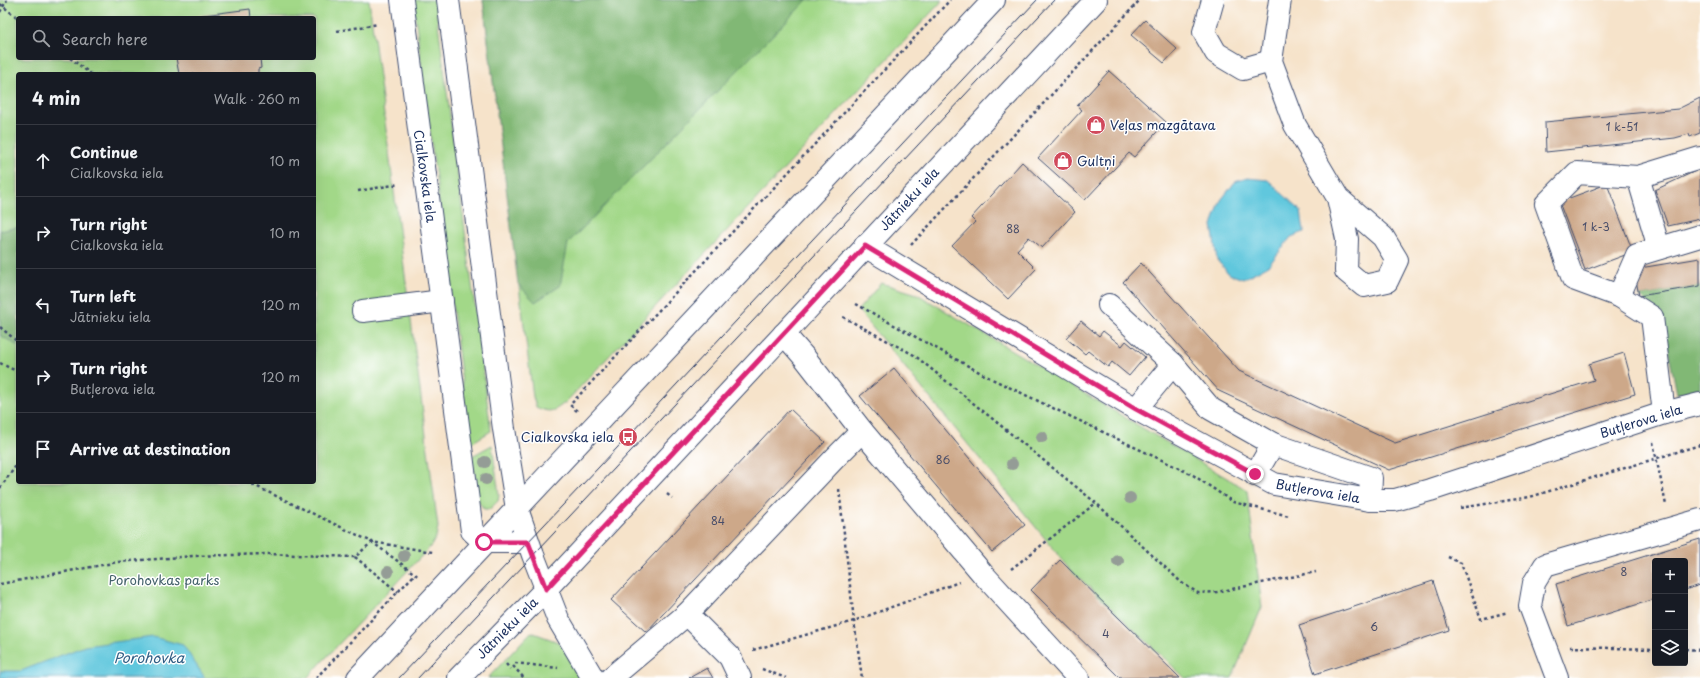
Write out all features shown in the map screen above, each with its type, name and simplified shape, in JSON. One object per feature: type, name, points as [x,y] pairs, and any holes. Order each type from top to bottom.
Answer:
[{"type":"street","name":"Cialkovska iela","points":[[402,0],[472,531],[484,542]]},
{"type":"street","points":[[448,0],[504,429],[517,509],[528,542],[558,619],[593,678]]},
{"type":"street","points":[[358,678],[484,542],[517,509],[598,420],[994,0]]},
{"type":"street","name":"Jātnieku iela","points":[[459,678],[546,589],[1096,0]]},
{"type":"street","points":[[1213,0],[1204,32],[1216,53],[1244,69],[1271,62]]},
{"type":"street","points":[[1280,0],[1271,62],[1295,125],[1338,198]]},
{"type":"street","points":[[1664,413],[1652,318],[1619,296],[1573,279],[1546,204],[1577,173],[1638,176],[1700,158]]},
{"type":"street","points":[[1638,176],[1659,248]]},
{"type":"street","points":[[1619,296],[1637,255],[1700,236]]},
{"type":"street","name":"Butļerova iela","points":[[865,246],[1136,409],[1274,484],[1370,500],[1395,500],[1430,490],[1664,413],[1700,404]]},
{"type":"street","points":[[363,311],[442,301]]},
{"type":"street","points":[[1109,305],[1173,364],[1211,409],[1273,444],[1372,478],[1370,500]]},
{"type":"street","points":[[784,334],[806,358],[862,431],[987,579],[1078,678]]},
{"type":"street","points":[[1136,409],[1173,364]]},
{"type":"street","points":[[611,678],[687,614],[862,431]]},
{"type":"street","points":[[1255,474],[1273,444]]},
{"type":"street","points":[[1557,678],[1530,606],[1534,583],[1545,565],[1700,520]]},
{"type":"street","points":[[484,542],[528,542]]},
{"type":"street","points":[[687,614],[730,657],[740,678]]},
{"type":"path","points":[[0,12],[7,0]]},
{"type":"path","points":[[570,405],[950,0]]},
{"type":"path","points":[[908,248],[1140,0]]},
{"type":"path","points":[[0,4],[16,17]]},
{"type":"path","points":[[337,31],[378,24]]},
{"type":"path","points":[[73,60],[88,72]]},
{"type":"path","points":[[358,191],[399,184]]},
{"type":"path","points":[[856,304],[990,378],[1194,475],[1233,502],[1289,516]]},
{"type":"path","points":[[844,317],[914,355],[1096,503],[1182,583],[1198,593],[1216,592],[1316,572]]},
{"type":"path","points":[[0,327],[16,340]]},
{"type":"path","points":[[0,363],[16,371]]},
{"type":"path","points":[[1459,508],[1530,497],[1700,445]]},
{"type":"path","points":[[1655,453],[1671,529]]},
{"type":"path","points":[[836,457],[854,621],[862,678]]},
{"type":"path","points":[[0,488],[16,466]]},
{"type":"path","points":[[251,484],[372,542],[415,574],[316,678]]},
{"type":"path","points":[[730,657],[854,621],[987,579],[1096,503]]},
{"type":"path","points":[[372,542],[434,552]]},
{"type":"path","points":[[355,557],[372,542]]},
{"type":"path","points":[[0,584],[118,562],[192,556],[268,554],[355,557],[398,592]]},
{"type":"path","points":[[1448,557],[1461,563],[1481,619],[1491,616]]},
{"type":"path","points":[[1546,646],[1652,649]]},
{"type":"path","points":[[1688,650],[1700,650]]},
{"type":"path","points":[[524,678],[514,665],[566,669]]},
{"type":"green space","name":"Porohovkas parks","points":[[0,0],[369,0],[438,527],[436,537],[431,546],[307,678],[0,678]]},
{"type":"green space","points":[[413,0],[435,0],[491,431],[470,444]]},
{"type":"green space","points":[[483,0],[943,0],[566,402],[549,411],[536,407],[533,397]]},
{"type":"green space","points":[[483,0],[807,0],[568,243],[560,286],[535,302],[518,284]]},
{"type":"green space","points":[[16,227],[16,345],[0,335],[0,231]]},
{"type":"green space","points":[[881,283],[917,294],[1247,490],[1262,607],[1232,678],[1185,678],[1070,569],[858,310]]},
{"type":"green space","points":[[1700,286],[1700,388],[1677,394],[1661,313],[1639,296]]},
{"type":"green space","points":[[492,445],[499,495],[498,501],[490,509],[484,509],[478,501],[472,456]]},
{"type":"green space","points":[[531,632],[561,643],[581,678],[488,678]]},
{"type":"water","points":[[1247,178],[1268,180],[1301,211],[1304,232],[1291,237],[1269,265],[1243,279],[1229,274],[1217,260],[1212,225],[1221,200],[1235,182]]},
{"type":"water","name":"Porohovka","points":[[153,637],[183,645],[205,678],[0,678],[0,671],[21,671],[85,646]]},
{"type":"building","points":[[250,9],[251,16],[196,16]]},
{"type":"building","points":[[1145,20],[1177,49],[1164,63],[1131,35]]},
{"type":"building","points":[[176,60],[260,60],[261,68],[258,69],[258,72],[179,72]]},
{"type":"building","points":[[1109,71],[1166,122],[1134,157],[1129,153],[1085,200],[1038,158],[1082,110],[1077,106]]},
{"type":"building","points":[[1700,98],[1700,133],[1690,137],[1689,134],[1675,138],[1546,152],[1545,122],[1678,109]]},
{"type":"building","points":[[1022,162],[1075,212],[1042,248],[1029,237],[1017,250],[1036,269],[1008,299],[952,246],[975,222],[971,218]]},
{"type":"building","points":[[1700,169],[1700,219],[1668,226],[1655,190]]},
{"type":"building","points":[[1607,184],[1633,252],[1585,270],[1559,202]]},
{"type":"building","points":[[1700,258],[1700,286],[1639,296],[1634,269]]},
{"type":"building","points":[[1141,263],[1239,371],[1395,443],[1594,380],[1589,364],[1624,353],[1635,394],[1389,470],[1219,391],[1123,282]]},
{"type":"building","points":[[1081,321],[1099,336],[1103,331],[1122,346],[1126,341],[1145,357],[1129,376],[1112,362],[1108,367],[1088,351],[1085,354],[1066,338]]},
{"type":"building","points":[[894,368],[1025,525],[992,552],[860,396]]},
{"type":"building","points":[[790,409],[825,442],[646,632],[611,600]]},
{"type":"building","points":[[1700,539],[1700,585],[1688,589],[1688,558],[1652,558],[1652,600],[1568,626],[1556,584]]},
{"type":"building","points":[[1060,560],[1180,678],[1120,678],[1031,590]]},
{"type":"building","points":[[1433,581],[1449,630],[1315,674],[1299,625]]},
{"type":"building","points":[[707,668],[713,678],[689,678]]},
{"type":"tram line","points":[[399,678],[1037,0]]},
{"type":"tram line","points":[[418,678],[1054,0]]},
{"type":"place","name":"Veļas mazgātava","points":[[1096,125]]},
{"type":"place","name":"Gultņi","points":[[1063,161]]},
{"type":"place","name":"Cialkovska iela","points":[[628,437]]},
{"type":"route","points":[[484,542],[528,542],[546,589],[865,246],[1136,409],[1255,474]]}]
